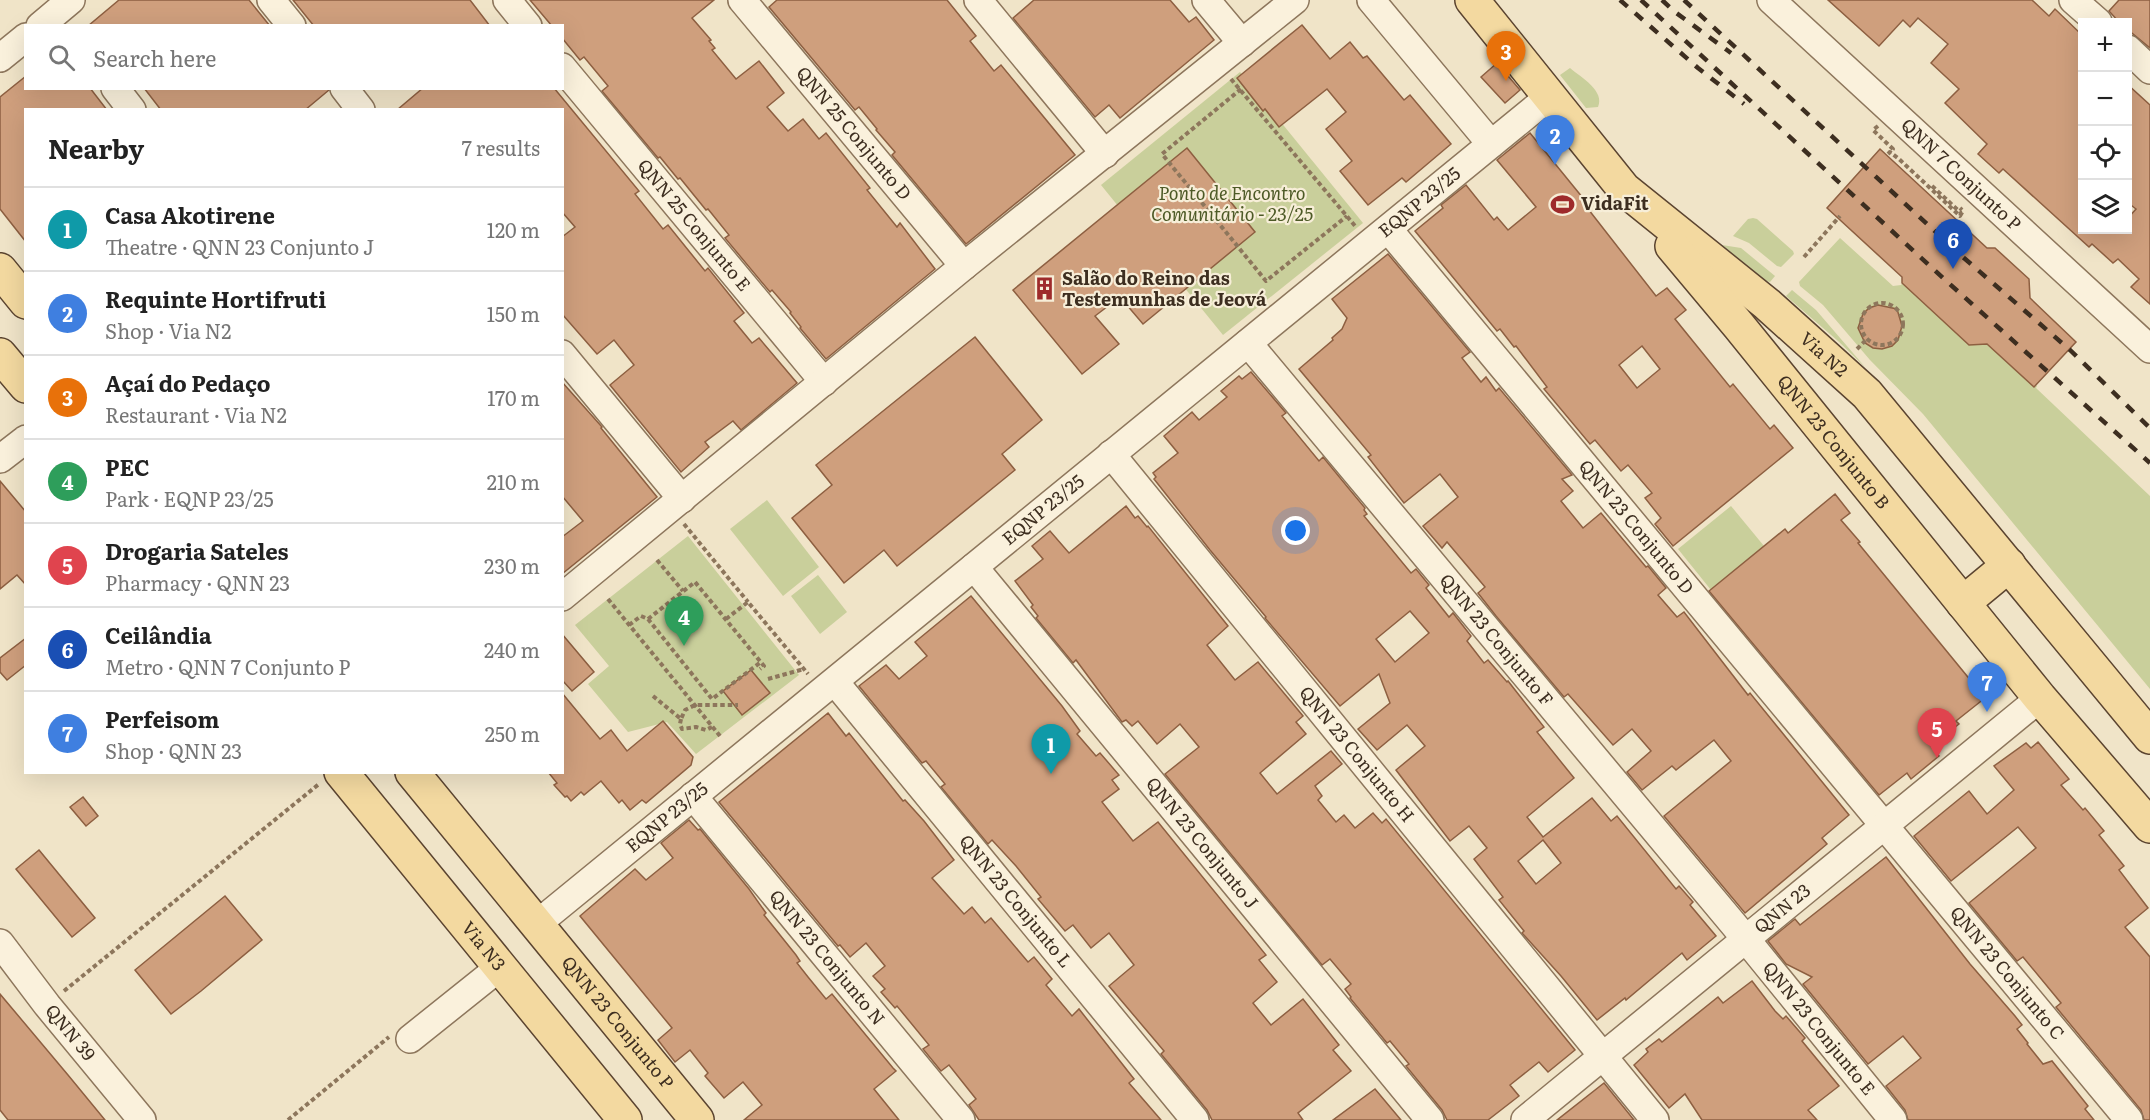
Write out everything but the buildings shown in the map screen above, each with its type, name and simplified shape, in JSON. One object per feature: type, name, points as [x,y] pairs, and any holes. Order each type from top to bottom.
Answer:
[{"type":"main road","name":"Via N2","points":[[1472,0],[1624,189],[1767,304],[1867,394],[2150,737]]},
{"type":"main road","name":"QNN 23 Conjunto B","points":[[1624,189],[1747,335],[2040,698],[2150,826]]},
{"type":"main road","points":[[0,270],[24,300]]},
{"type":"main road","points":[[0,333],[8,344],[24,348]]},
{"type":"main road","points":[[0,355],[24,384]]},
{"type":"main road","points":[[1963,603],[2009,565]]},
{"type":"main road","points":[[414,774],[537,924]]},
{"type":"main road","name":"Via N3","points":[[332,776],[500,967],[616,1108],[634,1120]]},
{"type":"main road","name":"QNN 23 Conjunto P","points":[[537,924],[697,1120]]},
{"type":"street","points":[[271,0],[290,24]]},
{"type":"street","points":[[507,0],[526,24]]},
{"type":"street","name":"QNN 25 Conjunto D","points":[[742,0],[964,266]]},
{"type":"street","points":[[978,0],[1105,154]]},
{"type":"street","points":[[1206,0],[1242,43]]},
{"type":"street","points":[[564,596],[682,511],[824,382],[964,266],[1295,0]]},
{"type":"street","points":[[1371,0],[1491,144]]},
{"type":"street","name":"QNN 7 Conjunto P","points":[[1771,0],[2150,349]]},
{"type":"street","points":[[2073,0],[2093,18]]},
{"type":"street","points":[[0,58],[24,39]]},
{"type":"street","points":[[2132,53],[2150,69]]},
{"type":"street","name":"QNN 25 Conjunto E","points":[[564,69],[824,382]]},
{"type":"street","points":[[117,90],[130,108]]},
{"type":"street","points":[[346,90],[359,108]]},
{"type":"street","name":"EQNP 23/25","points":[[537,924],[693,796],[822,679],[974,567],[1550,96]]},
{"type":"street","name":"QNN 23 Conjunto D","points":[[1379,236],[1885,825]]},
{"type":"street","name":"QNN 23 Conjunto F","points":[[1248,343],[1745,938]]},
{"type":"street","points":[[564,357],[682,511]]},
{"type":"street","points":[[0,459],[24,441]]},
{"type":"street","name":"QNN 23 Conjunto H","points":[[1112,454],[1655,1120]]},
{"type":"street","name":"QNN 23 Conjunto J","points":[[974,567],[1430,1120]]},
{"type":"street","name":"QNN 23 Conjunto L","points":[[822,679],[1195,1120]]},
{"type":"street","name":"QNN 23","points":[[1525,1120],[2040,698]]},
{"type":"street","name":"QNN 23 Conjunto N","points":[[693,796],[961,1120]]},
{"type":"street","name":"QNN 23 Conjunto C","points":[[1885,825],[2129,1120]]},
{"type":"street","name":"QNN 23 Conjunto E","points":[[1745,938],[1893,1120]]},
{"type":"street","name":"QNN 39","points":[[0,943],[47,1005],[142,1120]]},
{"type":"street","points":[[410,1039],[500,967]]},
{"type":"path","points":[[1216,64],[1240,89],[1347,216],[1379,236]]},
{"type":"path","points":[[1240,89],[1162,154],[1266,281],[1347,216]]},
{"type":"path","points":[[1873,130],[1893,149],[1889,153],[1899,159],[1960,216],[1963,211],[1931,180]]},
{"type":"path","points":[[1804,257],[1840,216]]},
{"type":"path","points":[[1876,304],[1890,305],[1896,309],[1900,314],[1903,327],[1897,339],[1886,345],[1872,343],[1867,339],[1861,326],[1865,313],[1876,304]]},
{"type":"path","points":[[1857,349],[1867,339]]},
{"type":"path","points":[[682,511],[748,602],[804,669],[822,679]]},
{"type":"path","points":[[657,560],[683,591]]},
{"type":"path","points":[[648,619],[695,582],[764,666],[760,669]]},
{"type":"path","points":[[608,599],[720,736]]},
{"type":"path","points":[[726,619],[748,602]]},
{"type":"path","points":[[629,625],[640,616],[648,619],[712,699],[761,662]]},
{"type":"path","points":[[768,679],[804,669]]},
{"type":"path","points":[[652,696],[681,719]]},
{"type":"path","points":[[712,727],[706,730],[696,727],[682,729],[680,724],[685,710],[694,705],[738,705]]},
{"type":"path","points":[[47,1005],[332,776]]},
{"type":"path","points":[[288,1120],[402,1027],[410,1039]]},
{"type":"green space","points":[[1570,68],[1595,90],[1599,101],[1598,107],[1586,108],[1560,75]]},
{"type":"green space","name":"Ponto de Encontro Comunitário - 23/25","points":[[1240,72],[1363,223],[1223,335],[1101,185]]},
{"type":"green space","points":[[1753,218],[1793,251],[1794,254],[1781,267],[1749,243],[1733,236],[1748,219]]},
{"type":"green space","points":[[1840,238],[1893,286],[1901,285],[1904,281],[1987,341],[2037,386],[2036,388],[2150,496],[2150,689],[1923,414],[1870,360],[1823,305],[1800,286],[1799,282]]},
{"type":"green space","points":[[1722,245],[1741,248],[1775,276],[1770,282],[1766,281]]},
{"type":"green space","points":[[1792,290],[1816,310],[1865,367],[1786,296]]},
{"type":"green space","points":[[767,500],[819,567],[783,596],[730,529]]},
{"type":"green space","points":[[1731,506],[1764,546],[1711,590],[1678,549]]},
{"type":"green space","points":[[688,536],[799,675],[696,754],[667,722],[628,732],[588,684],[609,666],[575,625]]},
{"type":"green space","points":[[818,575],[847,612],[820,634],[791,596]]},
{"type":"railway","points":[[1620,0],[1698,68],[1744,104]]},
{"type":"railway","points":[[1641,0],[1943,278],[2150,463]]},
{"type":"railway","points":[[1662,0],[1731,53]]},
{"type":"railway","points":[[1684,0],[1964,258],[2070,350],[2150,428]]},
{"type":"place","name":"Açaí do Pedaço","points":[[1506,81]]},
{"type":"place","name":"Requinte Hortifruti","points":[[1555,165]]},
{"type":"place","name":"VidaFit","points":[[1563,204]]},
{"type":"place","name":"Ceilândia","points":[[1953,269]]},
{"type":"place","name":"Salão do Reino das Testemunhas de Jeová","points":[[1044,289]]},
{"type":"place","name":"PEC","points":[[684,646]]},
{"type":"place","name":"Perfeisom","points":[[1987,712]]},
{"type":"place","name":"Drogaria Sateles","points":[[1937,758]]},
{"type":"place","name":"Casa Akotirene","points":[[1051,774]]}]
